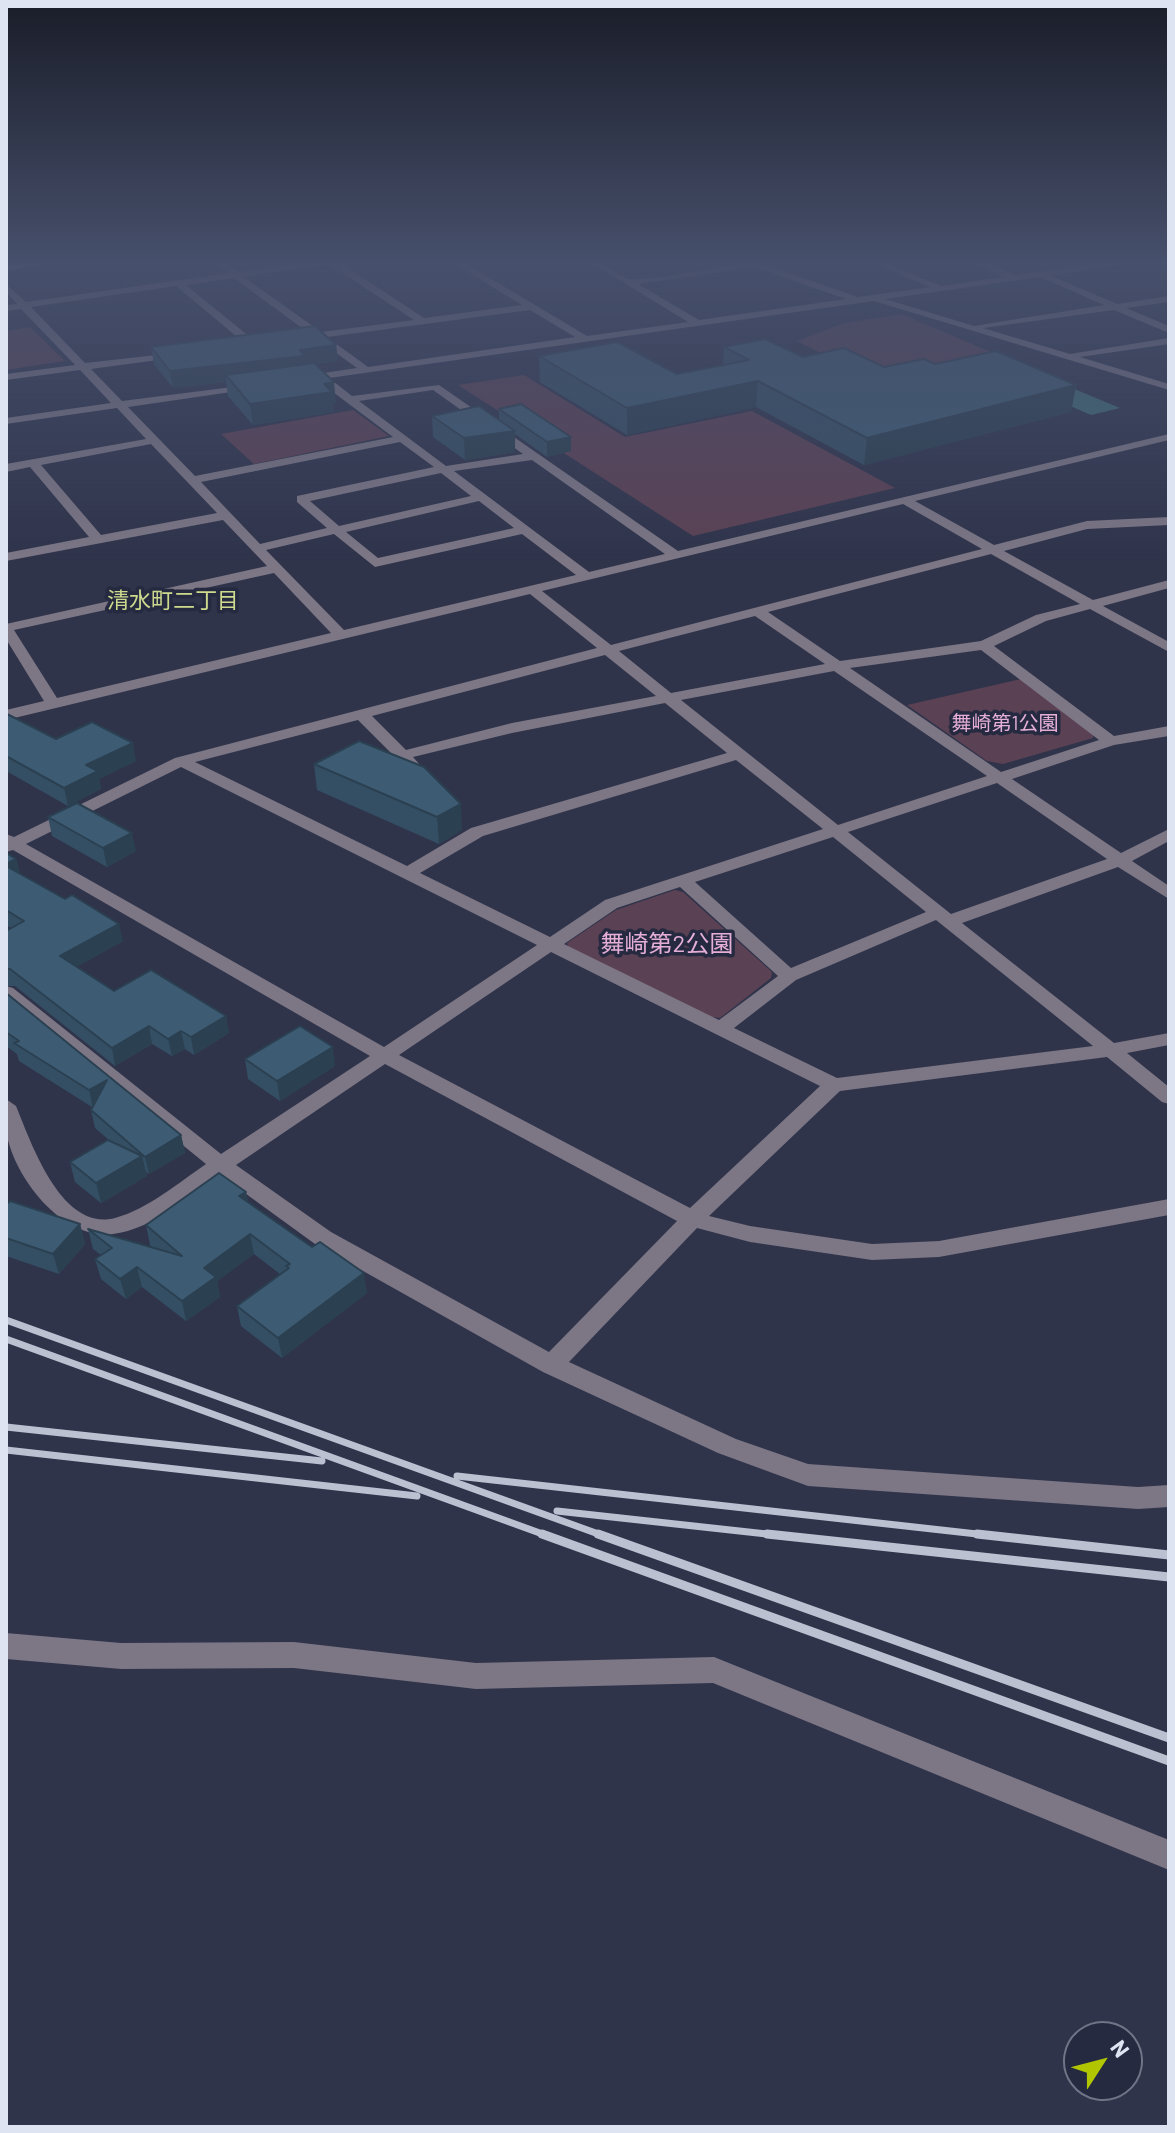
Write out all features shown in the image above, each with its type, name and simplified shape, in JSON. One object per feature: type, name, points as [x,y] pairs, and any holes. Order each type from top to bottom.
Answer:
[{"type":"street","points":[[78,362],[341,635]]},
{"type":"street","points":[[6,377],[122,362]]},
{"type":"street","points":[[354,362],[366,370]]},
{"type":"street","points":[[291,381],[426,362]]},
{"type":"street","points":[[1082,362],[1169,387]]},
{"type":"street","points":[[320,377],[588,577]]},
{"type":"street","points":[[6,421],[261,385]]},
{"type":"street","points":[[350,399],[435,387],[677,556]]},
{"type":"street","points":[[6,715],[1169,437]]},
{"type":"street","points":[[194,480],[403,438]]},
{"type":"street","points":[[6,468],[156,440]]},
{"type":"street","points":[[525,529],[375,563],[301,499],[444,470],[534,456]]},
{"type":"street","points":[[33,463],[97,539]]},
{"type":"street","points":[[258,548],[482,497]]},
{"type":"street","points":[[904,500],[1169,648]]},
{"type":"street","points":[[6,557],[227,515]]},
{"type":"street","points":[[8,843],[181,761],[1087,525],[1169,521]]},
{"type":"street","points":[[53,703],[6,628],[277,568]]},
{"type":"street","points":[[403,755],[512,728],[837,666],[984,645],[1041,618],[1169,584]]},
{"type":"street","points":[[533,590],[1107,1051],[1169,1097]]},
{"type":"street","points":[[757,611],[1169,894]]},
{"type":"street","points":[[984,645],[1111,741]]},
{"type":"street","points":[[361,714],[424,777]]},
{"type":"street","points":[[6,1106],[37,1180],[52,1203],[78,1219],[110,1227],[144,1216],[611,904],[1111,741],[1169,731]]},
{"type":"street","points":[[408,873],[472,826],[739,754]]},
{"type":"street","points":[[181,761],[834,1085],[1107,1051],[1169,1039]]},
{"type":"street","points":[[719,1030],[789,976],[942,918],[1121,860],[1169,834]]},
{"type":"street","points":[[8,843],[385,1056],[692,1219],[750,1234],[872,1252],[939,1249],[1169,1207]]},
{"type":"street","points":[[681,879],[789,976]]},
{"type":"street","points":[[6,992],[221,1165],[323,1238],[552,1365],[727,1446],[808,1475],[1138,1498],[1169,1496]]},
{"type":"street","points":[[552,1365],[692,1219],[834,1085]]},
{"type":"street","points":[[6,1646],[121,1656],[294,1655],[476,1676],[714,1670],[1169,1855]]},
{"type":"green space","points":[[6,362],[61,362],[6,370]]},
{"type":"green space","points":[[838,362],[1013,362],[1030,369],[894,390]]},
{"type":"green space","points":[[524,375],[625,437],[752,411],[895,488],[693,536],[458,385]]},
{"type":"green space","points":[[353,410],[389,436],[254,464],[221,434]]},
{"type":"green space","name":"舞崎第1公園","points":[[1021,679],[1094,733],[1093,738],[1003,764],[987,761],[907,705]]},
{"type":"green space","name":"舞崎第2公園","points":[[675,890],[683,892],[772,972],[771,978],[720,1018],[705,1016],[569,950],[567,943],[616,910]]},
{"type":"shaded area","points":[[1043,376],[1120,408],[1091,415],[1015,382]]},
{"type":"building","points":[[163,362],[255,362],[170,371]]},
{"type":"building","points":[[548,362],[654,362],[677,374],[741,362],[873,362],[884,367],[911,362],[935,364],[1021,362],[1076,385],[867,438],[758,381],[627,408]]},
{"type":"building","points":[[314,363],[334,382],[324,384],[332,392],[250,404],[226,375]]},
{"type":"building","points":[[521,404],[571,437],[547,442],[499,409]]},
{"type":"building","points":[[479,406],[515,431],[464,438],[432,416]]},
{"type":"building","points":[[7,714],[56,739],[92,722],[133,743],[86,765],[98,771],[64,788],[6,756]]},
{"type":"building","points":[[359,741],[424,767],[461,804],[437,817],[314,764]]},
{"type":"building","points":[[77,803],[132,833],[103,848],[48,817]]},
{"type":"building","points":[[6,853],[16,859],[6,864]]},
{"type":"building","points":[[6,866],[65,899],[72,895],[119,924],[60,956],[114,991],[151,970],[226,1016],[191,1037],[181,1031],[168,1039],[149,1026],[112,1048],[6,969],[6,931],[24,921],[6,910]]},
{"type":"building","points":[[6,993],[181,1135],[145,1157],[91,1110],[107,1080],[89,1090],[14,1043],[19,1041],[6,1032]]},
{"type":"building","points":[[300,1026],[333,1047],[277,1081],[245,1059]]},
{"type":"building","points":[[108,1140],[142,1156],[96,1183],[70,1162]]},
{"type":"building","points":[[219,1173],[246,1192],[239,1196],[312,1247],[320,1242],[364,1273],[278,1338],[237,1306],[289,1268],[286,1266],[290,1264],[250,1234],[204,1268],[216,1277],[182,1301],[137,1267],[120,1279],[95,1259],[112,1248],[88,1229],[182,1256],[146,1225]]},
{"type":"building","points":[[10,1201],[80,1224],[53,1254],[6,1238],[6,1205]]},
{"type":"railway","points":[[6,1320],[604,1536]]},
{"type":"railway","points":[[6,1339],[548,1536]]},
{"type":"railway","points":[[6,1427],[322,1461]]},
{"type":"railway","points":[[6,1450],[417,1496]]},
{"type":"railway","points":[[457,1476],[980,1534]]},
{"type":"railway","points":[[557,1511],[785,1536]]},
{"type":"railway","points":[[542,1534],[1169,1761]]},
{"type":"railway","points":[[598,1534],[1169,1738]]},
{"type":"railway","points":[[767,1534],[1169,1577]]},
{"type":"railway","points":[[980,1534],[1169,1555]]},
{"type":"railway","points":[[980,1534],[995,1536]]},
{"type":"district","name":"清水町二丁目","points":[[173,601]]}]
